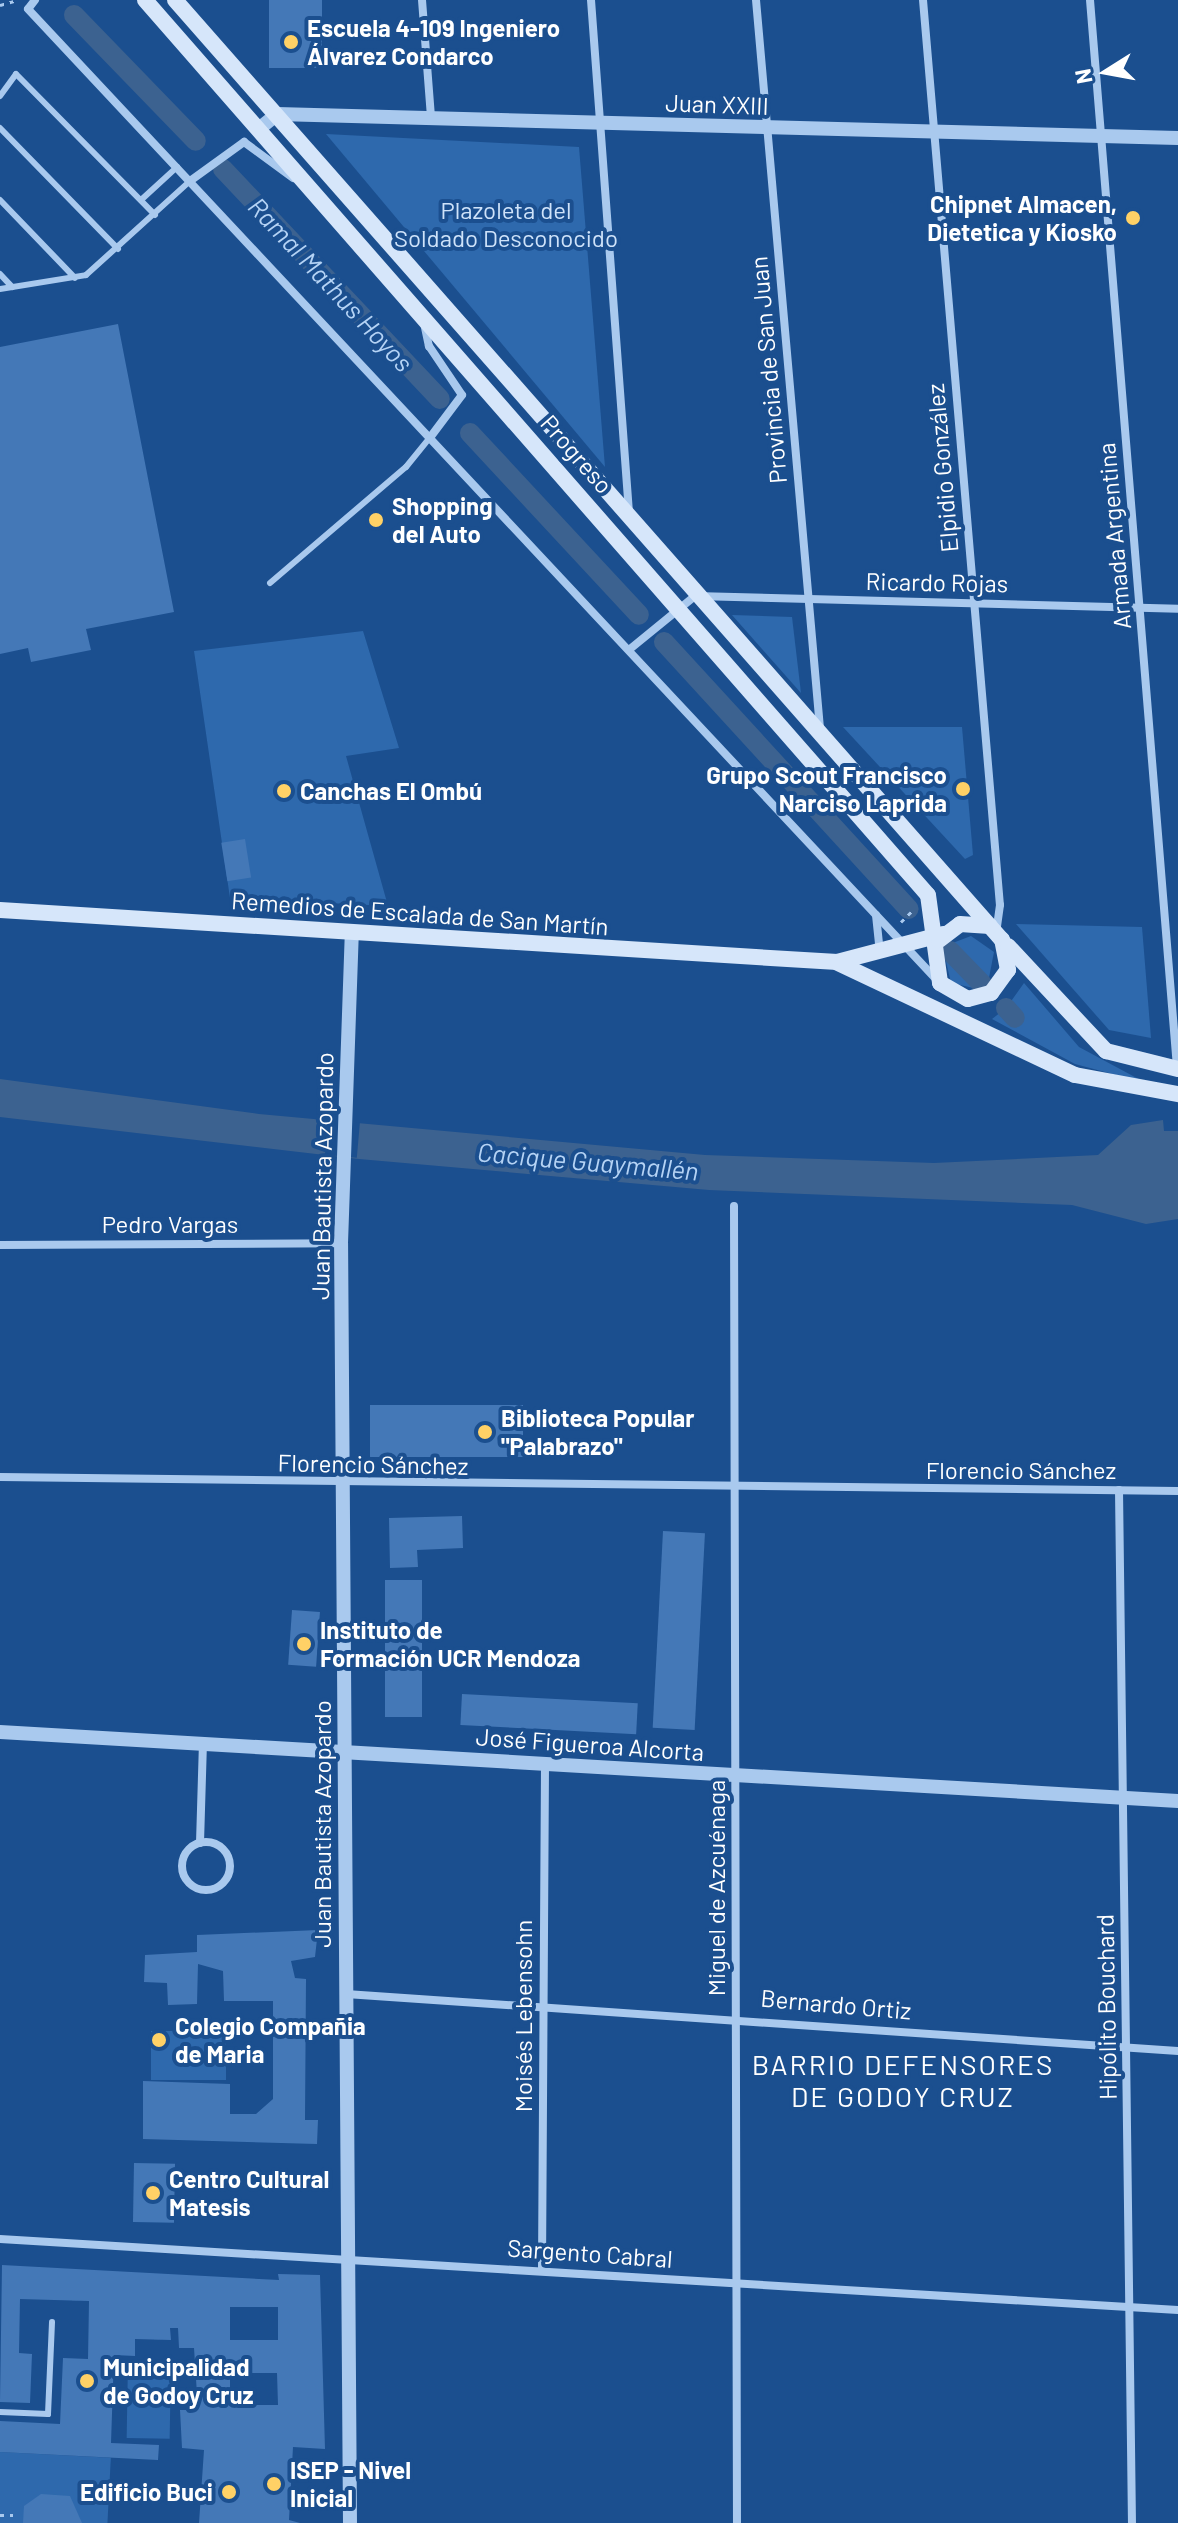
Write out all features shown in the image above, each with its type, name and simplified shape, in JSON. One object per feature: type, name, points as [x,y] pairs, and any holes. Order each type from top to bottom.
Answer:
[{"type":"main road","name":"Progreso","points":[[145,0],[422,312],[673,611],[928,895],[937,937],[933,957],[948,990]]},
{"type":"main road","name":"Progreso","points":[[175,0],[695,596],[1099,1046],[1147,1065],[1178,1068]]},
{"type":"main road","name":"Remedios de Escalada de San Martín","points":[[1,909],[837,962],[873,957],[937,937]]},
{"type":"main road","points":[[917,994],[948,990],[979,998],[999,987],[1009,960],[996,933],[960,924],[937,937]]},
{"type":"main road","name":"Remedios de Escalada de San Martín","points":[[837,962],[917,994],[1075,1075],[1178,1094]]},
{"type":"main road","points":[[948,990],[1023,1051]]},
{"type":"street","points":[[35,0],[28,9],[432,435],[948,990]]},
{"type":"street","points":[[422,0],[431,118]]},
{"type":"street","points":[[591,0],[630,518]]},
{"type":"street","name":"Provincia de San Juan","points":[[756,0],[821,737]]},
{"type":"street","name":"Elpidio González","points":[[923,0],[1000,905],[996,933]]},
{"type":"street","name":"Armada Argentina","points":[[1090,0],[1178,1068]]},
{"type":"street","points":[[260,128],[277,114]]},
{"type":"street","name":"Juan XXIII","points":[[277,114],[1178,138]]},
{"type":"street","points":[[190,181],[226,149],[244,142],[326,202]]},
{"type":"street","points":[[422,312],[429,346],[461,387],[461,404],[432,435]]},
{"type":"street","points":[[630,649],[695,596]]},
{"type":"street","name":"Ricardo Rojas","points":[[695,596],[1178,609]]},
{"type":"street","points":[[873,907],[883,937],[873,957]]},
{"type":"street","name":"Juan Bautista Azopardo","points":[[350,2523],[341,1157],[352,933]]},
{"type":"street","points":[[1147,1065],[1177,1049]]},
{"type":"street","name":"Miguel de Azcuénaga","points":[[734,1206],[738,1487],[735,1776],[737,2523]]},
{"type":"street","name":"Pedro Vargas","points":[[0,1245],[341,1243]]},
{"type":"street","name":"Florencio Sánchez","points":[[0,1477],[342,1484],[1178,1491]]},
{"type":"street","name":"Hipólito Bouchard","points":[[1119,1490],[1132,2523]]},
{"type":"street","name":"José Figueroa Alcorta","points":[[0,1732],[1178,1801]]},
{"type":"street","points":[[200,1843],[223,1849],[229,1863],[221,1885],[207,1891],[186,1881],[181,1866],[200,1843],[203,1742]]},
{"type":"street","name":"Moisés Lebensohn","points":[[542,2270],[545,1763]]},
{"type":"street","name":"Bernardo Ortiz","points":[[346,1994],[736,2016],[1178,2051]]},
{"type":"street","name":"Sargento Cabral","points":[[0,2239],[349,2257],[1178,2310]]},
{"type":"lane","points":[[0,96],[16,74],[155,215]]},
{"type":"lane","points":[[0,128],[118,249]]},
{"type":"lane","points":[[141,200],[177,167]]},
{"type":"lane","points":[[0,289],[75,278],[118,249],[190,181]]},
{"type":"lane","points":[[0,200],[75,278]]},
{"type":"lane","points":[[0,274],[12,287]]},
{"type":"lane","points":[[270,583],[406,467],[432,435]]},
{"type":"lane","points":[[0,2412],[48,2414],[52,2322]]},
{"type":"path","points":[[0,5],[6,0]]},
{"type":"path","points":[[0,2515],[13,2515]]},
{"type":"green space","name":"Plazoleta del Soldado Desconocido","points":[[326,134],[579,147],[605,467]]},
{"type":"green space","points":[[732,615],[792,617],[801,693]]},
{"type":"green space","name":"Canchas El Ombú","points":[[363,631],[399,748],[346,756],[388,906],[230,898],[194,651]]},
{"type":"green space","points":[[843,727],[962,727],[973,855],[965,859]]},
{"type":"green space","points":[[1016,924],[1142,927],[1151,1038],[1109,1030]]},
{"type":"green space","points":[[971,936],[994,952],[988,983],[950,944]]},
{"type":"green space","points":[[944,953],[978,989],[951,983]]},
{"type":"green space","points":[[1024,983],[1079,1047],[1146,1083],[1075,1064],[992,1019],[1001,1012],[1012,1022],[1018,1014],[1009,1004]]},
{"type":"green space","points":[[151,2031],[226,2031],[226,2080],[151,2080]]},
{"type":"green space","points":[[128,2361],[171,2362],[170,2439],[127,2438]]},
{"type":"green space","points":[[0,2452],[111,2458],[107,2523],[0,2523]]},
{"type":"water","name":"Cacique Guaymallén","points":[[0,1079],[259,1114],[705,1155],[934,1163],[1098,1155],[1131,1125],[1163,1120],[1164,1131],[1178,1131],[1178,1219],[1146,1224],[1072,1205],[709,1190],[359,1159],[0,1117]]},
{"type":"pier","points":[[328,1120],[360,1123],[357,1158],[325,1155]]},
{"type":"building","points":[[269,0],[322,0],[322,68],[269,68]]},
{"type":"building","points":[[118,324],[174,612],[86,629],[91,650],[31,662],[28,648],[0,654],[0,347]]},
{"type":"building","points":[[245,839],[251,878],[227,881],[221,843]]},
{"type":"building","points":[[370,1405],[523,1405],[523,1457],[370,1457]]},
{"type":"building","points":[[462,1516],[463,1548],[417,1550],[418,1567],[390,1568],[389,1518]]},
{"type":"building","points":[[663,1531],[705,1533],[695,1730],[653,1728]]},
{"type":"building","points":[[385,1580],[422,1580],[422,1717],[385,1717]]},
{"type":"building","points":[[292,1610],[320,1612],[316,1667],[288,1665]]},
{"type":"building","points":[[462,1694],[638,1703],[636,1734],[460,1725]]},
{"type":"building","points":[[318,1930],[315,1957],[291,1961],[295,1978],[306,1979],[305,2120],[318,2120],[317,2144],[143,2139],[143,2081],[230,2084],[230,2114],[256,2114],[273,2099],[273,2001],[224,2001],[223,1971],[198,1964],[197,2004],[168,2005],[167,1983],[144,1982],[145,1955],[197,1952],[197,1935]]},
{"type":"building","name":"Centro Cultural Matesis","points":[[134,2163],[175,2164],[174,2223],[133,2222]]},
{"type":"building","points":[[2,2265],[279,2280],[278,2274],[320,2275],[325,2449],[293,2447],[289,2520],[300,2523],[199,2523],[204,2450],[182,2448],[180,2410],[198,2410],[194,2348],[179,2348],[178,2328],[170,2328],[171,2340],[135,2339],[135,2356],[114,2355],[111,2443],[159,2445],[158,2460],[0,2452],[0,2421],[60,2424],[63,2358],[88,2359],[89,2301],[20,2299],[19,2353],[32,2354],[30,2403],[0,2402]],"holes":[[[230,2307],[278,2307],[278,2340],[230,2340]],[[230,2373],[277,2373],[278,2405],[230,2405]]]},
{"type":"building","points":[[41,2494],[70,2496],[82,2523],[23,2523],[24,2506]]},
{"type":"waterway","name":"Ramal Mathus Hoyos","points":[[74,15],[196,141]]},
{"type":"waterway","name":"Ramal Mathus Hoyos","points":[[223,169],[440,399]]},
{"type":"waterway","name":"Ramal Mathus Hoyos","points":[[470,433],[639,615]]},
{"type":"waterway","name":"Ramal Mathus Hoyos","points":[[664,642],[909,909]]},
{"type":"waterway","name":"Ramal Mathus Hoyos","points":[[950,951],[982,984]]},
{"type":"waterway","name":"Ramal Mathus Hoyos","points":[[1006,1008],[1015,1018]]},
{"type":"place","name":"Escuela 4-109 Ingeniero Álvarez Condarco","points":[[291,42]]},
{"type":"place","name":"Chipnet Almacen, Dietetica y Kiosko","points":[[1133,218]]},
{"type":"place","name":"Shopping del Auto","points":[[376,520]]},
{"type":"place","name":"Grupo Scout Francisco Narciso Laprida","points":[[963,789]]},
{"type":"place","name":"Canchas El Ombú","points":[[284,791]]},
{"type":"place","name":"Biblioteca Popular \"Palabrazo\"","points":[[485,1432]]},
{"type":"place","name":"Instituto de Formación UCR Mendoza","points":[[304,1644]]},
{"type":"place","name":"Colegio Compañia de Maria","points":[[159,2040]]},
{"type":"place","name":"Centro Cultural Matesis","points":[[153,2193]]},
{"type":"place","name":"Municipalidad de Godoy Cruz","points":[[87,2381]]},
{"type":"place","name":"ISEP - Nivel Inicial","points":[[274,2484]]},
{"type":"place","name":"Edificio Buci","points":[[229,2492]]},
{"type":"district","name":"BARRIO DEFENSORES DE GODOY CRUZ","points":[[903,2080]]}]
